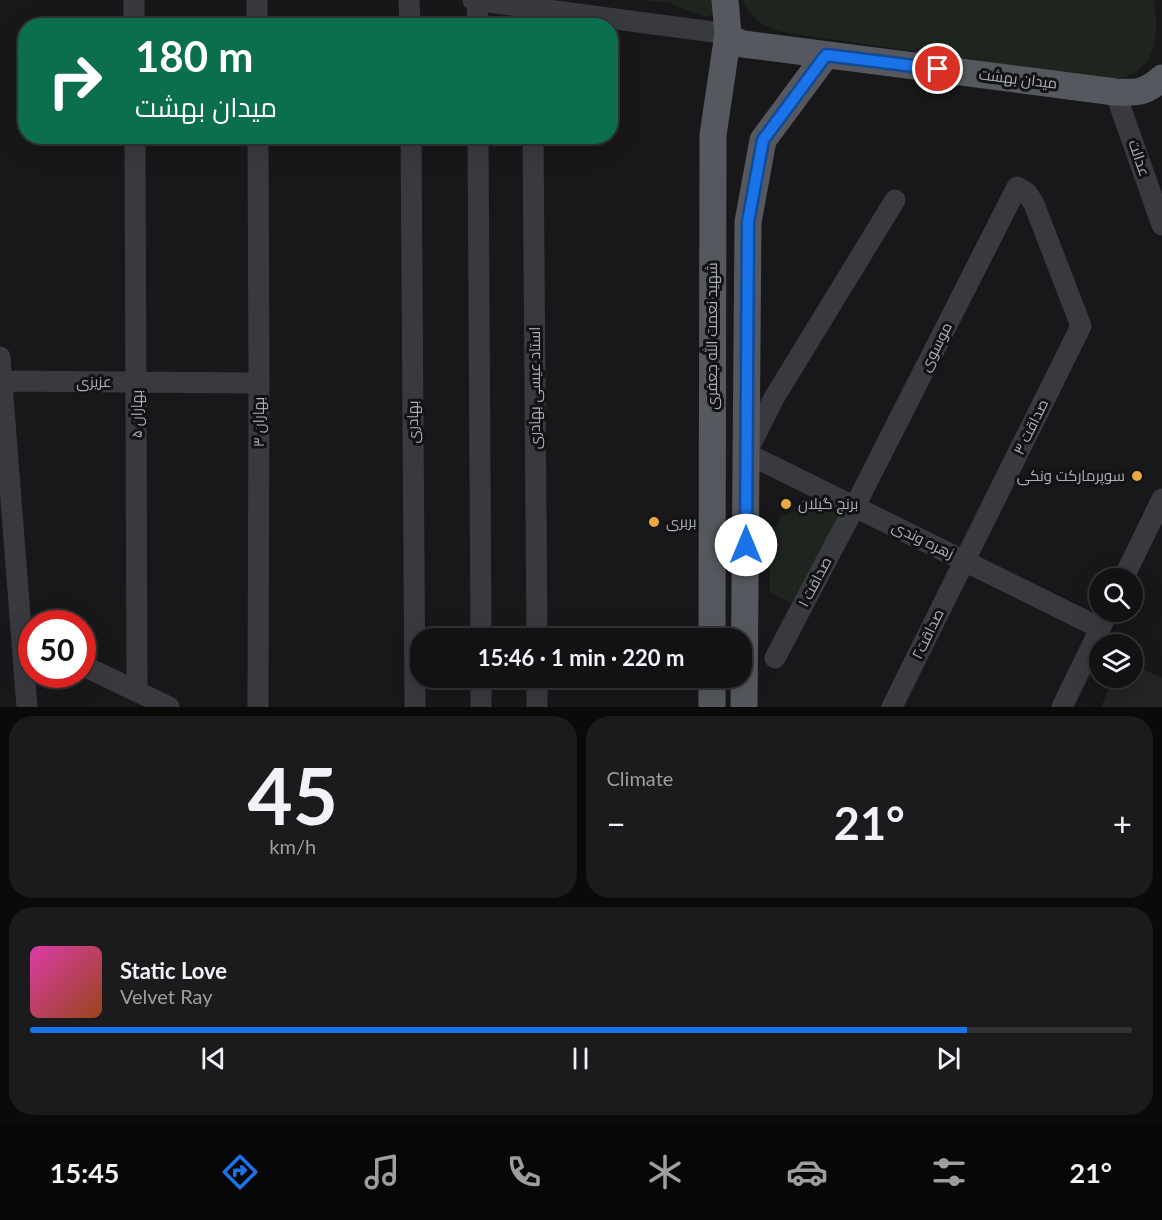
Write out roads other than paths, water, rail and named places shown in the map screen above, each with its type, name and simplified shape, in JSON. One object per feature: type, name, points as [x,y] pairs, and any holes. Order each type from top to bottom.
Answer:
[{"type":"main road","points":[[725,0],[728,34]]},
{"type":"main road","name":"میدان بهشت","points":[[728,34],[743,44],[1115,92],[1138,93],[1152,87],[1162,78]]},
{"type":"main road","name":"شهید نعمت الله جعفری","points":[[712,628],[713,135],[728,34]]},
{"type":"main road","points":[[744,707],[748,222],[763,140],[826,55]]},
{"type":"main road","points":[[712,688],[712,707]]},
{"type":"street","points":[[134,0],[134,18]]},
{"type":"street","points":[[257,0],[257,18]]},
{"type":"street","points":[[410,0],[410,18]]},
{"type":"street","points":[[473,0],[532,16],[554,18]]},
{"type":"street","points":[[477,1],[477,18]]},
{"type":"street","points":[[618,24],[728,34]]},
{"type":"street","name":"عدالت","points":[[1115,92],[1162,225]]},
{"type":"street","name":"بهاران ۵","points":[[135,144],[137,691]]},
{"type":"street","name":"بهاران ۳","points":[[258,144],[258,707]]},
{"type":"street","name":"بهادری","points":[[411,144],[415,707]]},
{"type":"street","points":[[478,144],[481,628]]},
{"type":"street","name":"استاد عیسی بهادری","points":[[533,144],[537,628]]},
{"type":"street","name":"صداقت ۳","points":[[965,561],[1081,326],[1034,204],[1027,193],[1017,187]]},
{"type":"street","name":"موسوی","points":[[855,506],[1017,187]]},
{"type":"street","points":[[747,453],[774,398],[895,200]]},
{"type":"street","points":[[0,357],[23,610]]},
{"type":"street","name":"عزیزی","points":[[1,381],[259,383]]},
{"type":"street","name":"زهره وندی","points":[[747,453],[965,561],[1089,614]]},
{"type":"street","points":[[1128,568],[1162,499]]},
{"type":"street","name":"صداقت ۱","points":[[775,658],[855,506]]},
{"type":"street","name":"صداقت۲","points":[[892,707],[965,561]]},
{"type":"street","points":[[1062,707],[1103,622]]},
{"type":"street","points":[[96,671],[169,707]]},
{"type":"street","points":[[27,688],[27,707]]},
{"type":"street","points":[[481,688],[481,707]]},
{"type":"street","points":[[537,688],[537,707]]},
{"type":"place","name":"سوپرمارکت ونکی","points":[[1137,476]]},
{"type":"place","name":"برنج گیلان","points":[[786,504]]},
{"type":"place","name":"بربری","points":[[654,522]]}]
